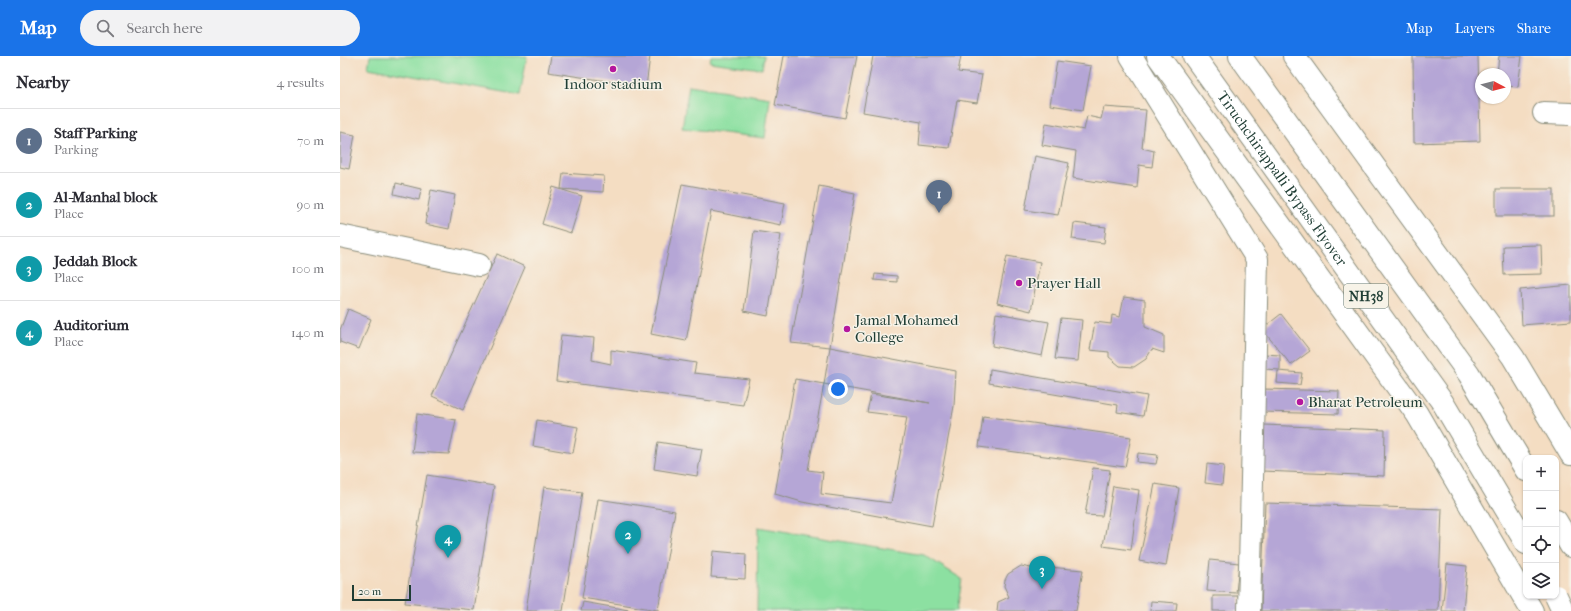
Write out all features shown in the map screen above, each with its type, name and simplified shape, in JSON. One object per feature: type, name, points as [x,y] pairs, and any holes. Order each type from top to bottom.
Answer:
[{"type":"main road","points":[[1131,56],[1257,260],[1249,611]]},
{"type":"main road","points":[[1158,56],[1417,414],[1532,611]]},
{"type":"main road","name":"Tiruchchirappalli Bypass Flyover","points":[[1194,56],[1443,403],[1523,538]]},
{"type":"main road","name":"NH38","points":[[1240,56],[1469,374],[1523,465]]},
{"type":"main road","points":[[1294,56],[1513,357],[1571,454]]},
{"type":"main road","points":[[1544,112],[1571,114]]},
{"type":"main road","points":[[340,236],[479,265]]},
{"type":"main road","points":[[1559,526],[1571,546]]},
{"type":"main road","points":[[1557,599],[1563,611]]},
{"type":"main road","points":[[1553,611],[1571,603]]},
{"type":"green space","points":[[370,56],[527,56],[520,95],[368,68]]},
{"type":"green space","points":[[711,56],[764,56],[762,69],[710,62]]},
{"type":"green space","points":[[689,85],[770,98],[765,138],[682,128]]},
{"type":"green space","points":[[758,527],[924,555],[962,579],[957,611],[757,611]]},
{"type":"building","points":[[551,56],[650,56],[646,87],[548,72]]},
{"type":"building","points":[[784,56],[857,56],[845,118],[775,105]]},
{"type":"building","points":[[873,56],[961,56],[958,72],[982,75],[977,103],[957,100],[949,148],[919,145],[921,122],[863,112]]},
{"type":"building","points":[[1413,56],[1478,56],[1478,68],[1475,68],[1475,104],[1479,104],[1480,141],[1414,143]]},
{"type":"building","points":[[1499,56],[1522,56],[1518,87],[1511,86],[1511,68],[1498,68]]},
{"type":"building","points":[[1057,61],[1091,66],[1083,110],[1050,105]]},
{"type":"building","points":[[1104,107],[1146,110],[1142,148],[1154,151],[1152,167],[1139,165],[1137,188],[1073,178],[1076,151],[1042,145],[1046,123],[1084,130],[1087,116],[1101,119]]},
{"type":"building","points":[[340,132],[355,135],[349,169],[340,167]]},
{"type":"building","points":[[1035,156],[1069,163],[1058,215],[1025,210]]},
{"type":"building","points":[[563,173],[604,176],[603,192],[561,189]]},
{"type":"building","points":[[396,183],[421,189],[419,200],[394,194]]},
{"type":"building","points":[[682,184],[785,203],[781,225],[711,211],[686,341],[651,334]]},
{"type":"building","points":[[819,186],[855,193],[830,347],[791,343]]},
{"type":"building","points":[[553,187],[582,196],[571,233],[542,224]]},
{"type":"building","points":[[1496,189],[1554,189],[1554,216],[1496,216]]},
{"type":"building","points":[[431,190],[455,195],[449,229],[425,224]]},
{"type":"building","points":[[1074,223],[1106,227],[1104,243],[1072,239]]},
{"type":"building","points":[[754,231],[781,235],[768,316],[744,311]]},
{"type":"building","points":[[1541,245],[1542,274],[1504,275],[1503,246]]},
{"type":"building","points":[[497,254],[525,267],[463,410],[432,396]]},
{"type":"building","name":"Prayer Hall","points":[[1007,256],[1040,262],[1031,311],[997,303]]},
{"type":"building","points":[[875,274],[897,276],[897,282],[874,280]]},
{"type":"building","points":[[1571,285],[1571,321],[1522,325],[1520,290]]},
{"type":"building","points":[[1124,297],[1145,300],[1145,327],[1164,335],[1164,353],[1152,349],[1146,359],[1134,367],[1120,366],[1109,357],[1109,352],[1090,350],[1095,322],[1111,324],[1112,315],[1120,317]]},
{"type":"building","points":[[348,309],[371,319],[359,349],[340,342],[340,330]]},
{"type":"building","points":[[996,313],[1049,322],[1042,356],[992,346]]},
{"type":"building","points":[[1281,314],[1310,351],[1291,365],[1262,329]]},
{"type":"building","points":[[1061,318],[1082,320],[1078,361],[1055,359]]},
{"type":"building","points":[[561,335],[594,338],[592,360],[611,364],[611,350],[696,363],[694,373],[749,379],[743,405],[556,381]]},
{"type":"building","points":[[830,347],[956,371],[954,406],[932,526],[802,502],[775,494],[795,379],[824,384]],"holes":[[[824,384],[930,403],[871,394],[867,412],[907,417],[891,503],[821,494],[823,472],[808,470]]]},
{"type":"building","points":[[1264,354],[1280,355],[1280,370],[1264,369]]},
{"type":"building","points":[[990,369],[1147,396],[1143,416],[1117,412],[1118,405],[989,383]]},
{"type":"building","points":[[1278,371],[1302,373],[1300,385],[1277,383]]},
{"type":"building","points":[[1263,389],[1339,391],[1338,414],[1262,412]]},
{"type":"building","points":[[417,414],[456,420],[449,454],[412,452]]},
{"type":"building","points":[[983,416],[1131,437],[1125,467],[979,447]]},
{"type":"building","points":[[537,420],[578,427],[573,453],[533,446]]},
{"type":"building","points":[[1264,425],[1385,430],[1384,476],[1262,471]]},
{"type":"building","points":[[658,442],[702,449],[697,476],[654,469]]},
{"type":"building","points":[[1138,453],[1158,455],[1156,464],[1137,462]]},
{"type":"building","points":[[1207,464],[1224,466],[1222,485],[1205,483]]},
{"type":"building","points":[[1093,468],[1110,470],[1102,516],[1085,515]]},
{"type":"building","points":[[427,475],[494,486],[474,610],[405,603]]},
{"type":"building","points":[[1155,484],[1179,488],[1166,566],[1139,561]]},
{"type":"building","points":[[1113,486],[1139,490],[1131,550],[1103,546]]},
{"type":"building","points":[[544,487],[582,492],[563,611],[526,611]]},
{"type":"building","points":[[598,499],[675,511],[658,610],[582,598]]},
{"type":"building","points":[[1265,503],[1442,509],[1438,611],[1261,611]]},
{"type":"building","points":[[713,551],[746,554],[745,579],[711,577]]},
{"type":"building","points":[[1210,560],[1239,563],[1236,593],[1207,591]]},
{"type":"building","points":[[1447,564],[1467,566],[1463,611],[1442,611]]},
{"type":"building","points":[[1021,566],[1031,568],[1038,573],[1048,567],[1083,570],[1076,611],[997,611],[998,602],[1009,597],[1004,586],[1008,574]]},
{"type":"building","points":[[1213,596],[1239,596],[1239,611],[1213,611]]},
{"type":"building","points":[[1151,601],[1177,603],[1176,611],[1150,611]]},
{"type":"building","points":[[583,602],[629,610],[629,611],[581,611]]},
{"type":"place","name":"Indoor stadium","points":[[613,69]]},
{"type":"place","name":"Staff Parking","points":[[939,213]]},
{"type":"place","name":"Prayer Hall","points":[[1019,283]]},
{"type":"place","name":"Jamal Mohamed College","points":[[847,329]]},
{"type":"place","name":"Bharat Petroleum","points":[[1300,402]]},
{"type":"place","name":"Al-Manhal block","points":[[628,554]]},
{"type":"place","name":"Auditorium","points":[[448,558]]},
{"type":"place","name":"Jeddah Block","points":[[1042,589]]}]
